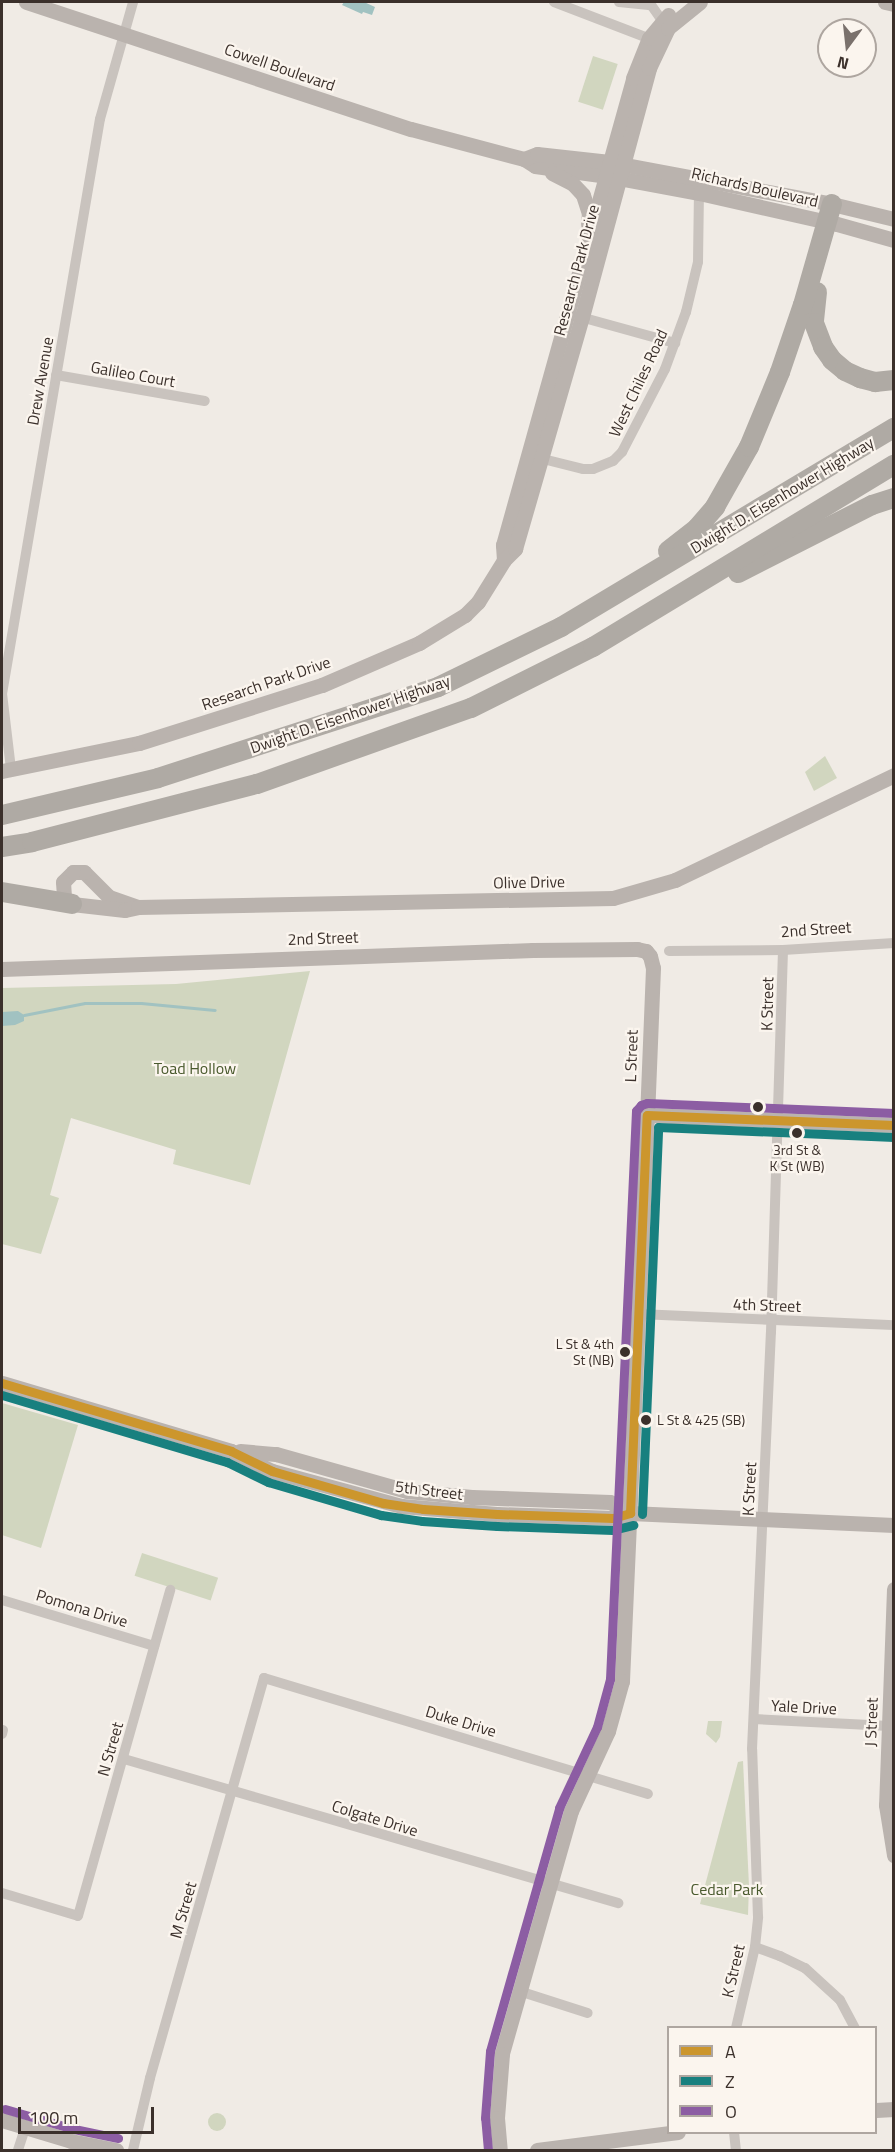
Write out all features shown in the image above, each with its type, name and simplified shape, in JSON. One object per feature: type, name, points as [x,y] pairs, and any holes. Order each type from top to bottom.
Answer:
[{"type":"highway","points":[[834,214],[814,300],[816,332],[832,360],[845,371],[875,382],[894,380]]},
{"type":"highway","points":[[561,627],[681,542],[697,528],[720,499],[749,447],[780,372],[834,214]]},
{"type":"highway","name":"Dwight D. Eisenhower Highway","points":[[2,816],[158,778],[438,687],[561,627],[894,428]]},
{"type":"highway","name":"Dwight D. Eisenhower Highway","points":[[2,847],[32,842],[257,784],[471,708],[593,647],[894,465]]},
{"type":"highway","points":[[690,589],[740,573],[862,510],[894,498]]},
{"type":"highway","points":[[2,892],[72,904]]},
{"type":"street","name":"Cowell Boulevard","points":[[26,2],[411,129],[530,163],[537,154],[615,170]]},
{"type":"street","name":"Drew Avenue","points":[[6,770],[2,694],[100,120],[133,2]]},
{"type":"street","points":[[554,2],[654,41]]},
{"type":"street","points":[[619,2],[650,3],[665,25]]},
{"type":"street","name":"Research Park Drive","points":[[6,770],[139,743],[322,685],[419,643],[465,615],[491,585],[504,560],[515,549],[535,457],[615,170],[633,78],[665,25],[686,2]]},
{"type":"street","name":"Research Park Drive","points":[[665,25],[700,2]]},
{"type":"street","points":[[885,2],[894,4]]},
{"type":"street","points":[[530,163],[572,183],[583,195],[589,213],[588,243]]},
{"type":"street","name":"Research Park Drive","points":[[575,315],[588,243],[615,170]]},
{"type":"street","name":"Richards Boulevard","points":[[615,170],[699,193],[834,214],[894,219]]},
{"type":"street","name":"Richards Boulevard","points":[[615,170],[834,214],[894,240]]},
{"type":"street","name":"West Chiles Road","points":[[535,457],[583,469],[593,469],[613,461],[622,452],[640,420],[675,343],[686,312],[698,262],[699,193]]},
{"type":"street","points":[[575,315],[675,343]]},
{"type":"street","name":"Galileo Court","points":[[56,375],[205,401]]},
{"type":"street","name":"Olive Drive","points":[[138,907],[109,897],[88,874],[78,871],[68,874],[62,886],[64,898],[72,904],[125,910],[138,907],[613,898],[675,880],[894,775]]},
{"type":"street","name":"2nd Street","points":[[669,951],[783,950],[894,944]]},
{"type":"street","name":"K Street","points":[[736,2026],[755,1947],[758,1917],[753,1822],[754,1719],[771,1320],[783,950]]},
{"type":"street","name":"2nd Street","points":[[2,969],[217,963],[304,956],[492,951],[646,951]]},
{"type":"street","name":"L Street","points":[[500,2151],[496,2118],[498,2081],[519,1991],[548,1884],[571,1811],[608,1731],[622,1681],[653,968],[646,951]]},
{"type":"street","points":[[647,1115],[894,1125]]},
{"type":"street","name":"4th Street","points":[[639,1314],[894,1325]]},
{"type":"street","name":"5th Street","points":[[2,1383],[231,1450],[276,1454],[407,1491],[472,1497],[610,1502],[630,1513],[894,1525]]},
{"type":"street","name":"J Street","points":[[894,1589],[886,1805],[894,1855]]},
{"type":"street","name":"N Street","points":[[2,1893],[78,1916],[170,1590]]},
{"type":"street","name":"Pomona Drive","points":[[2,1600],[154,1646]]},
{"type":"street","name":"Duke Drive","points":[[264,1678],[648,1794]]},
{"type":"street","name":"M Street","points":[[133,2151],[150,2078],[264,1678]]},
{"type":"street","name":"Yale Drive","points":[[754,1719],[888,1726]]},
{"type":"street","name":"Colgate Drive","points":[[124,1759],[618,1903]]},
{"type":"street","points":[[755,1947],[805,1968],[840,2000],[854,2026]]},
{"type":"street","points":[[519,1991],[588,2013]]},
{"type":"street","points":[[877,2110],[894,2109]]},
{"type":"street","points":[[2,2120],[116,2151]]},
{"type":"street","points":[[18,2151],[25,2128]]},
{"type":"street","points":[[537,2151],[670,2134]]},
{"type":"street","points":[[734,2134],[735,2151]]},
{"type":"green space","points":[[593,56],[618,64],[603,110],[578,102]]},
{"type":"green space","points":[[825,756],[837,778],[814,791],[805,772]]},
{"type":"green space","name":"Toad Hollow","points":[[310,971],[250,1185],[173,1164],[176,1150],[71,1118],[50,1195],[59,1198],[41,1254],[2,1244],[2,988],[176,984]]},
{"type":"green space","points":[[2,1403],[78,1425],[41,1548],[2,1535]]},
{"type":"green space","points":[[142,1553],[218,1578],[211,1601],[135,1576]]},
{"type":"green space","points":[[708,1721],[722,1721],[720,1737],[716,1743],[706,1734]]},
{"type":"green space","name":"Cedar Park","points":[[743,1761],[749,1886],[748,1915],[700,1904],[738,1762]]},
{"type":"green space","points":[[217,2113],[223,2116],[226,2122],[223,2128],[217,2131],[211,2128],[208,2122],[211,2116]]},
{"type":"water","points":[[344,2],[364,2],[375,7],[372,15],[363,12],[362,14],[342,5]]},
{"type":"water","points":[[18,1011],[24,1015],[24,1021],[15,1025],[2,1026],[2,1012]]},
{"type":"waterway","points":[[24,1015],[85,1003],[141,1003],[215,1010]]},
{"type":"transit line","name":"O","points":[[488,2150],[485,2118],[490,2051],[559,1808],[597,1727],[610,1679],[636,1111],[641,1105],[647,1103],[894,1113]]},
{"type":"transit line","name":"A","points":[[630,1513],[647,1115],[894,1125]]},
{"type":"transit line","name":"Z","points":[[642,1514],[658,1127],[894,1137]]},
{"type":"transit line","name":"A","points":[[2,1383],[231,1451],[272,1471],[383,1503],[423,1509],[497,1514],[613,1518],[630,1513]]},
{"type":"transit line","name":"Z","points":[[2,1395],[227,1462],[268,1482],[381,1515],[422,1521],[497,1526],[613,1530],[633,1525]]},
{"type":"transit line","name":"O","points":[[5,2109],[74,2129],[118,2138]]},
{"type":"place","name":"3rd St & K St (WB)","points":[[797,1133]]},
{"type":"place","name":"L St & 4th St (NB)","points":[[625,1352]]},
{"type":"place","name":"L St & 425 (SB)","points":[[646,1420]]}]
